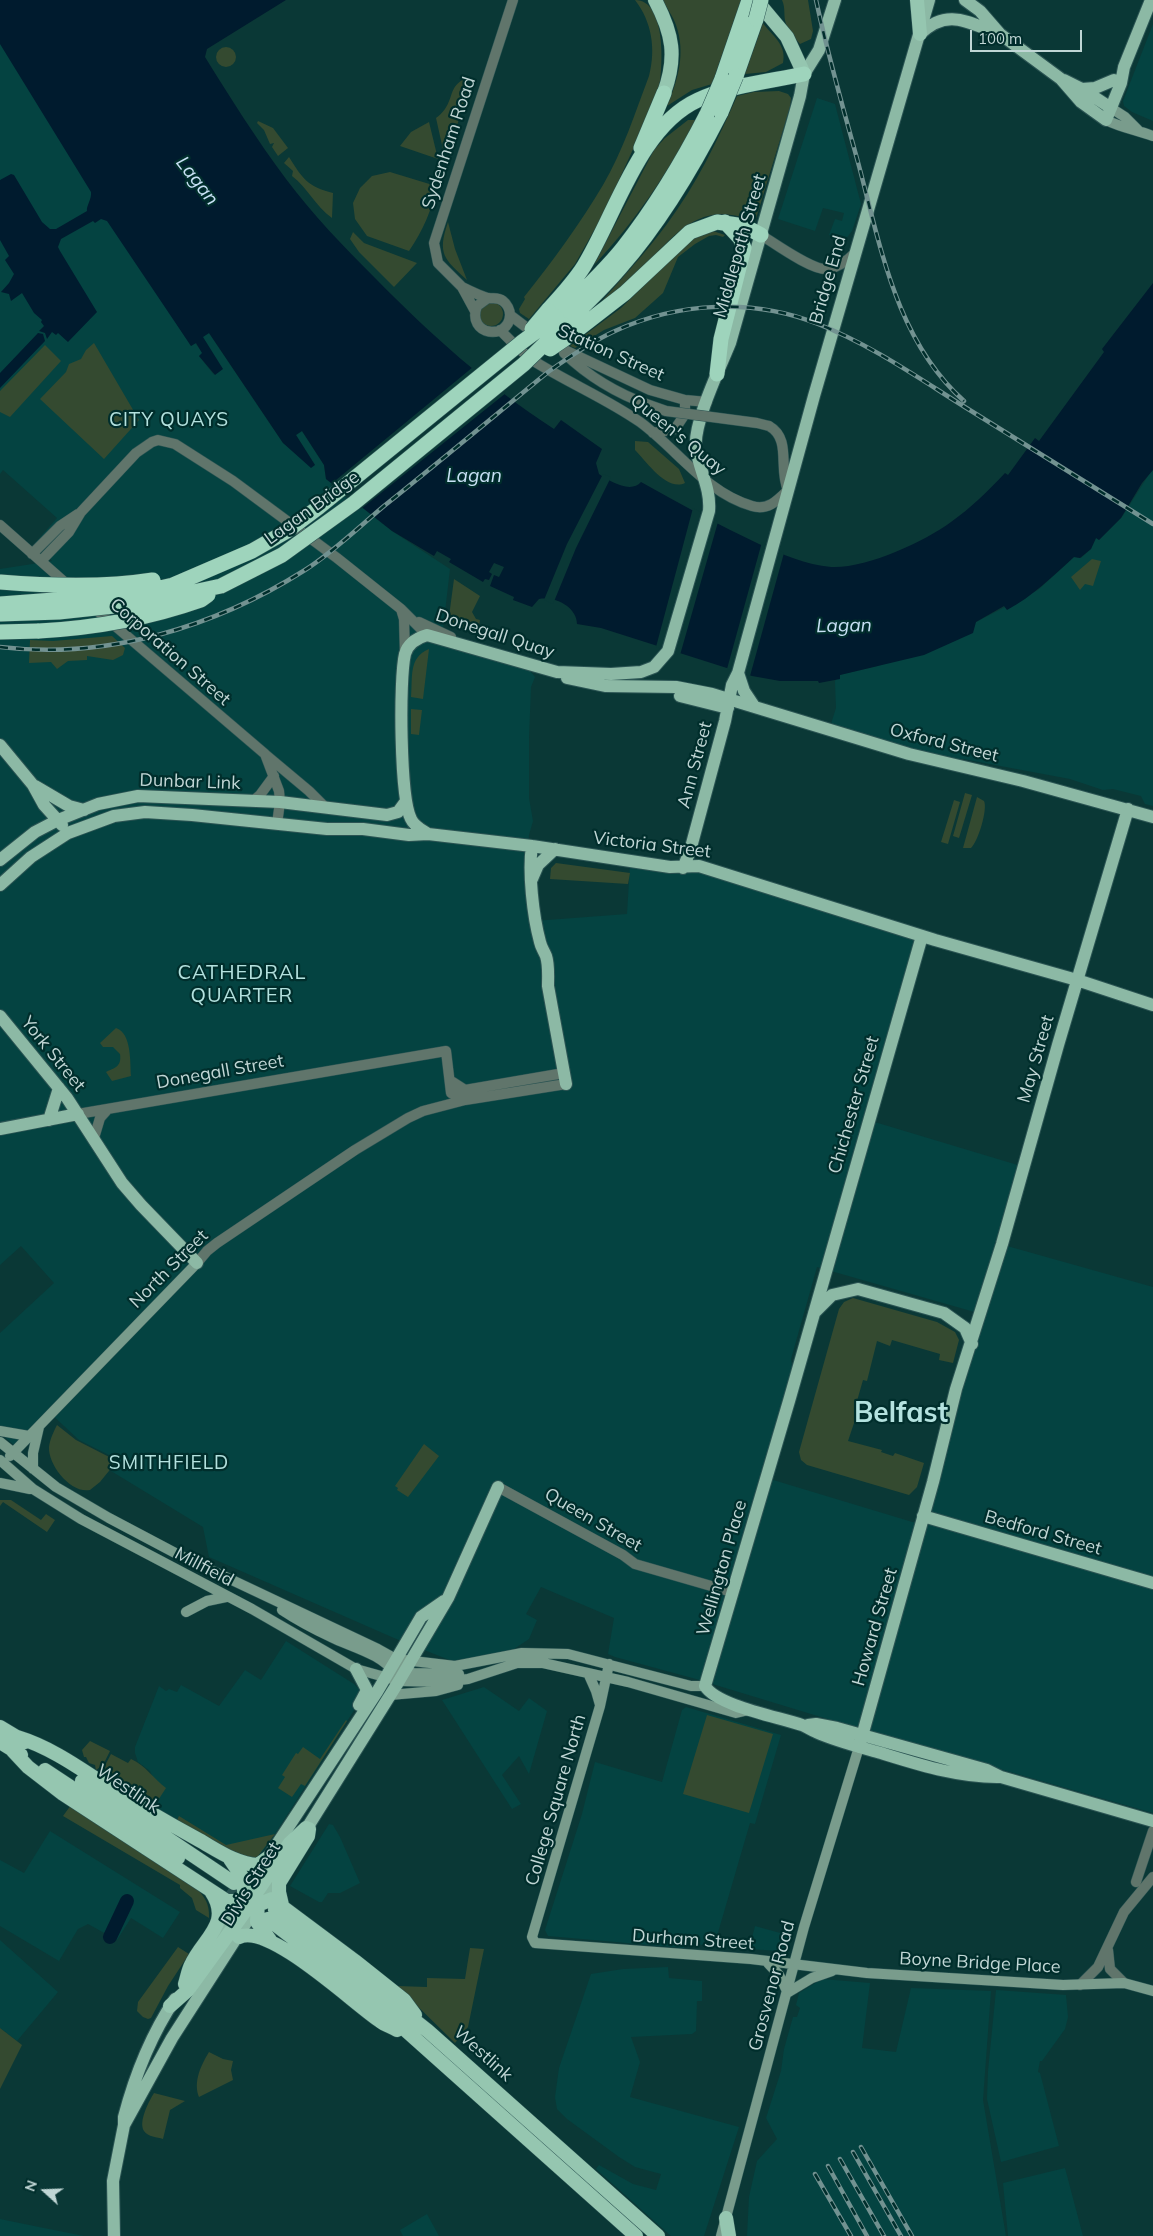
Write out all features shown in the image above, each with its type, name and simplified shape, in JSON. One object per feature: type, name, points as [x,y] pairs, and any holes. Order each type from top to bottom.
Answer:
[{"type":"highway","points":[[560,322],[584,267],[632,173],[669,77],[672,45],[664,16],[655,0]]},
{"type":"highway","points":[[560,322],[623,248],[714,113],[729,78],[752,7],[761,0]]},
{"type":"highway","name":"Bridge End","points":[[918,0],[920,34]]},
{"type":"highway","points":[[632,173],[662,128],[677,112],[695,101],[707,96],[804,74],[787,36],[752,7]]},
{"type":"highway","points":[[560,322],[625,293],[690,232],[707,224],[725,222],[744,226],[762,235]]},
{"type":"highway","points":[[717,374],[721,339],[744,248],[740,238],[725,222]]},
{"type":"highway","name":"Lagan Bridge","points":[[0,604],[134,594],[167,587],[252,552],[287,531],[348,485],[522,342],[560,322]]},
{"type":"highway","name":"Lagan Bridge","points":[[0,614],[101,609],[142,603],[221,586],[282,555],[327,525],[524,364],[560,322]]},
{"type":"highway","points":[[0,582],[36,585],[101,584],[187,578]]},
{"type":"highway","points":[[0,632],[93,628],[145,618],[201,600],[221,586]]},
{"type":"highway","name":"Westlink","points":[[0,1727],[231,1887],[0,1742]]},
{"type":"highway","points":[[17,1737],[35,1742],[156,1817],[228,1856],[245,1864],[258,1865],[269,1857]]},
{"type":"highway","points":[[13,1751],[28,1767],[63,1794],[224,1900],[236,1901],[258,1890]]},
{"type":"highway","points":[[239,1937],[258,1890],[290,1843],[308,1826]]},
{"type":"highway","points":[[275,1911],[279,1883],[308,1836],[308,1826]]},
{"type":"highway","points":[[228,1856],[242,1873],[245,1884],[243,1896],[252,1907],[257,1922],[272,1943]]},
{"type":"highway","points":[[258,1890],[257,1882],[269,1857]]},
{"type":"highway","points":[[185,1984],[191,1965],[215,1930],[218,1920],[218,1906],[211,1891]]},
{"type":"highway","points":[[170,2006],[188,1990],[252,1907],[268,1899],[275,1911]]},
{"type":"highway","name":"Westlink","points":[[275,1911],[404,2000],[428,2031],[658,2236]]},
{"type":"highway","name":"Westlink","points":[[275,1911],[416,2040],[636,2236]]},
{"type":"highway","points":[[239,1937],[252,1935],[272,1943],[318,1972],[380,2021],[416,2040]]},
{"type":"highway","points":[[726,2218],[729,2236]]},
{"type":"main road","name":"Middlepath Street","points":[[668,651],[707,523],[710,502],[706,480],[698,456],[696,439],[707,402],[730,343],[762,235],[804,74],[819,50],[836,0]]},
{"type":"main road","name":"Bridge End","points":[[738,673],[855,253],[929,0]]},
{"type":"main road","points":[[965,0],[980,12],[1000,34],[1061,79],[1082,89],[1104,111]]},
{"type":"main road","points":[[1104,111],[1121,83],[1124,67],[1151,0]]},
{"type":"main road","points":[[920,34],[930,24],[954,18],[1000,34]]},
{"type":"main road","points":[[1104,111],[1114,80],[1124,67]]},
{"type":"main road","points":[[1061,79],[1075,97],[1104,111],[1125,117],[1138,130],[1153,136]]},
{"type":"main road","points":[[1082,89],[1101,86],[1114,80]]},
{"type":"main road","points":[[427,635],[412,642],[405,654],[402,735],[406,801],[411,820],[428,834]]},
{"type":"main road","name":"Donegall Quay","points":[[427,635],[474,647],[557,672],[567,678],[596,685],[676,687],[728,703]]},
{"type":"main road","name":"Donegall Quay","points":[[557,672],[611,674],[642,672],[654,667],[668,651]]},
{"type":"main road","points":[[738,673],[742,688],[754,706]]},
{"type":"main road","name":"Ann Street","points":[[684,868],[733,681],[738,673]]},
{"type":"main road","name":"Oxford Street","points":[[728,703],[754,706],[918,756],[1023,781],[1153,817]]},
{"type":"main road","points":[[0,745],[33,784],[44,805],[68,833]]},
{"type":"main road","points":[[33,784],[68,806],[84,810]]},
{"type":"main road","name":"Dunbar Link","points":[[23,841],[58,820],[84,810],[138,796],[280,802],[325,807]]},
{"type":"main road","points":[[325,807],[388,815],[398,812],[406,801]]},
{"type":"main road","name":"May Street","points":[[972,1344],[1128,809]]},
{"type":"main road","name":"Dunbar Link","points":[[68,833],[98,821],[136,812],[278,820],[327,829]]},
{"type":"main road","points":[[278,820],[350,824],[363,829]]},
{"type":"main road","name":"Victoria Street","points":[[327,829],[363,829],[409,835],[428,834],[535,842],[554,849],[684,868],[699,866],[922,936],[1077,980],[1153,1005]]},
{"type":"main road","points":[[0,860],[23,841],[51,831],[68,833]]},
{"type":"main road","points":[[0,885],[32,857],[68,833]]},
{"type":"main road","points":[[535,842],[538,865]]},
{"type":"main road","points":[[535,842],[532,880],[540,943],[538,954],[541,972],[548,986],[565,1078]]},
{"type":"main road","points":[[532,880],[538,865],[554,849]]},
{"type":"main road","name":"Chichester Street","points":[[813,1315],[922,936]]},
{"type":"main road","name":"York Street","points":[[0,1016],[78,1114],[122,1183],[197,1263]]},
{"type":"main road","points":[[50,1120],[59,1088]]},
{"type":"main road","name":"Donegall Street","points":[[0,1129],[78,1114]]},
{"type":"main road","name":"North Street","points":[[1,1464],[197,1263]]},
{"type":"main road","points":[[813,1315],[832,1295],[858,1289],[944,1313],[965,1328],[972,1344]]},
{"type":"main road","name":"Wellington Place","points":[[705,1686],[813,1315]]},
{"type":"main road","name":"Howard Street","points":[[860,1741],[923,1516],[964,1360],[972,1344]]},
{"type":"main road","points":[[33,1469],[33,1453],[38,1427]]},
{"type":"main road","points":[[0,1431],[29,1436]]},
{"type":"main road","name":"Millfield","points":[[0,1442],[56,1487],[108,1518],[260,1594],[378,1649],[391,1668],[405,1671]]},
{"type":"main road","name":"Millfield","points":[[1,1464],[33,1490],[114,1538],[288,1629],[356,1669],[391,1668],[405,1671]]},
{"type":"main road","points":[[0,1483],[33,1490]]},
{"type":"main road","name":"Divis Street","points":[[252,1907],[308,1826],[405,1671],[448,1598],[498,1487]]},
{"type":"main road","name":"Bedford Street","points":[[923,1516],[1153,1583]]},
{"type":"main road","points":[[186,1612],[207,1601],[226,1597]]},
{"type":"main road","name":"Divis Street","points":[[114,2236],[113,2181],[124,2117],[138,2073],[155,2032],[170,2006],[356,1723],[421,1616],[448,1598]]},
{"type":"main road","points":[[405,1671],[455,1666],[533,1652],[568,1654],[694,1686],[705,1686],[709,1692],[750,1710],[806,1726],[816,1724],[860,1741],[987,1770],[1001,1777],[1153,1821]]},
{"type":"main road","points":[[390,1695],[442,1690],[480,1674],[510,1665],[530,1662],[588,1673],[736,1713],[750,1710]]},
{"type":"main road","name":"College Square North","points":[[535,1944],[532,1937],[611,1664]]},
{"type":"main road","points":[[356,1669],[367,1690],[354,1714],[356,1723]]},
{"type":"main road","points":[[405,1671],[428,1675],[480,1674]]},
{"type":"main road","points":[[405,1671],[435,1682],[468,1679]]},
{"type":"main road","points":[[588,1673],[600,1706]]},
{"type":"main road","name":"Grosvenor Road","points":[[721,2236],[794,1966],[860,1741]]},
{"type":"main road","name":"Divis Street","points":[[124,2125],[172,2038],[239,1937]]},
{"type":"main road","name":"Durham Street","points":[[535,1944],[751,1959],[794,1966],[878,1974]]},
{"type":"main road","points":[[767,1962],[779,1976],[787,1992],[812,1978],[835,1970]]},
{"type":"main road","name":"Boyne Bridge Place","points":[[878,1974],[1080,1985],[1124,1983],[1153,1991]]},
{"type":"street","name":"Sydenham Road","points":[[500,330],[489,332],[479,327],[476,322],[475,311],[462,287],[438,264],[434,243],[513,0]]},
{"type":"street","points":[[762,235],[822,269],[836,266],[846,261],[855,253]]},
{"type":"street","name":"Sydenham Road","points":[[462,287],[488,298],[503,301],[510,315]]},
{"type":"street","points":[[475,311],[480,302],[488,298]]},
{"type":"street","points":[[500,330],[507,324],[510,315]]},
{"type":"street","name":"Station Street","points":[[510,315],[525,328],[558,347],[650,390],[685,400],[707,402]]},
{"type":"street","name":"Queen's Quay","points":[[500,330],[520,351],[537,363],[600,396],[654,433],[706,480],[741,502],[755,507],[769,506],[788,490]]},
{"type":"street","points":[[558,347],[576,365],[634,400],[666,411],[757,423],[776,430],[781,438],[783,472],[788,490]]},
{"type":"street","points":[[654,433],[675,429],[685,414],[685,400]]},
{"type":"street","name":"Donegall Quay","points":[[81,512],[136,454],[152,442],[158,440],[175,444],[234,481],[401,609],[427,635]]},
{"type":"street","points":[[32,554],[60,526],[81,512]]},
{"type":"street","points":[[41,561],[69,532],[81,512]]},
{"type":"street","name":"Corporation Street","points":[[0,526],[264,754],[274,776],[280,802],[278,820]]},
{"type":"street","points":[[401,609],[404,619],[405,654]]},
{"type":"street","points":[[410,617],[474,647]]},
{"type":"street","points":[[264,754],[309,791],[325,807]]},
{"type":"street","points":[[253,801],[260,795],[274,776]]},
{"type":"street","name":"Donegall Street","points":[[78,1114],[446,1051],[453,1086]]},
{"type":"street","points":[[453,1086],[468,1089],[565,1078]]},
{"type":"street","name":"North Street","points":[[197,1263],[217,1243],[355,1150],[408,1118],[439,1106],[565,1078]]},
{"type":"street","points":[[453,1086],[465,1100]]},
{"type":"street","name":"North Street","points":[[439,1106],[453,1086]]},
{"type":"street","points":[[94,1138],[100,1118],[108,1109]]},
{"type":"street","name":"Queen Street","points":[[498,1487],[624,1555],[635,1564],[732,1592]]},
{"type":"street","points":[[1136,1882],[1153,1831]]},
{"type":"street","points":[[1080,1985],[1098,1967],[1131,1902],[1153,1877]]},
{"type":"street","points":[[1108,1947],[1108,1964],[1113,1973],[1124,1983]]},
{"type":"shaded area","points":[[1153,24],[1153,121],[1132,112],[1124,106],[1123,101]]},
{"type":"shaded area","points":[[0,41],[94,190],[91,212],[56,232],[48,232],[0,185]]},
{"type":"shaded area","points":[[817,98],[835,104],[861,204],[852,231],[845,240],[829,235],[835,219],[842,221],[844,213],[823,208],[815,231],[778,219]]},
{"type":"shaded area","points":[[104,217],[112,220],[191,346],[195,343],[203,353],[199,356],[214,375],[202,337],[209,333],[283,443],[315,465],[296,435],[302,431],[324,465],[326,479],[392,531],[450,569],[442,638],[522,661],[535,677],[531,687],[529,738],[529,798],[533,821],[529,835],[528,851],[534,921],[627,914],[630,864],[683,868],[922,936],[868,1120],[1021,1166],[1000,1244],[1153,1287],[1153,1813],[615,1657],[608,1654],[614,1618],[541,1587],[526,1614],[537,1620],[529,1639],[511,1651],[452,1661],[394,1638],[209,1557],[203,1527],[111,1471],[119,1460],[79,1440],[48,1411],[15,1446],[0,1433],[0,1333],[54,1283],[21,1246],[0,1265],[0,569],[52,561],[35,543],[57,518],[3,470],[0,474],[0,235],[56,250],[59,238],[92,219]],"holes":[[[817,1267],[978,1313],[919,1524],[760,1476],[793,1371],[791,1359]]]},
{"type":"shaded area","points":[[1153,468],[1153,806],[1145,804],[1141,796],[1113,789],[1103,790],[1070,779],[963,759],[936,761],[829,730],[836,708],[835,681],[839,675],[878,666],[976,622],[1038,590],[1074,557],[1081,558],[1091,549],[1096,538],[1099,540],[1122,517]]},
{"type":"shaded area","points":[[286,1641],[354,1684],[361,1691],[358,1704],[275,1834],[258,1856],[248,1859],[153,1808],[153,1778],[150,1771],[138,1762],[135,1747],[159,1686],[166,1691],[169,1689],[177,1692],[181,1685],[219,1706],[245,1670],[261,1680]]},
{"type":"shaded area","points":[[484,1687],[519,1711],[529,1698],[547,1711],[529,1774],[519,1756],[502,1775],[521,1804],[512,1809],[442,1700]]},
{"type":"shaded area","points":[[686,1707],[781,1735],[755,1824],[750,1823],[717,1936],[711,1934],[706,1946],[686,1941],[684,1948],[548,1936],[545,1930],[582,1814],[595,1762],[662,1782],[682,1710]]},
{"type":"shaded area","points":[[329,1824],[333,1825],[340,1837],[360,1883],[340,1893],[328,1893],[322,1902],[319,1902],[290,1886]]},
{"type":"shaded area","points":[[50,1831],[180,1912],[163,1938],[131,1918],[117,1940],[88,1924],[78,1929],[59,1961],[0,1926],[0,1860],[24,1873]]},
{"type":"shaded area","points":[[755,1926],[791,1936],[789,1944],[779,1951],[749,1949]]},
{"type":"shaded area","points":[[0,1940],[58,1992],[17,2041],[0,2028]]},
{"type":"shaded area","points":[[668,1967],[669,1978],[702,1981],[702,2001],[697,2001],[696,2031],[692,2034],[631,2037],[640,2062],[630,2097],[739,2127],[704,2236],[671,2236],[596,2169],[599,2165],[633,2184],[656,2190],[661,2174],[635,2167],[619,2157],[567,2119],[557,2109],[555,2097],[559,2068],[591,1974],[623,1969]]},
{"type":"shaded area","points":[[822,1979],[870,1983],[862,2048],[896,2052],[911,1988],[991,1991],[983,2100],[1006,2236],[747,2236],[749,2197],[757,2161],[777,2139],[766,2118],[781,2071],[784,2049],[793,2017],[797,2017],[800,2008],[796,2005],[799,1993]]},
{"type":"shaded area","points":[[996,1990],[1066,1995],[1068,2017],[1065,2029],[1042,2061],[1040,2061],[1038,2072],[1040,2073],[1059,2146],[1001,2162],[987,2099]]},
{"type":"shaded area","points":[[1065,2168],[1083,2236],[1008,2236],[1003,2183]]},
{"type":"shaded area","points":[[427,2214],[439,2236],[403,2236],[400,2230]]},
{"type":"shaded area","points":[[0,2219],[44,2228],[84,2236],[0,2236]]},
{"type":"green space","points":[[635,0],[646,3],[653,12],[658,24],[662,55],[658,94],[605,211],[575,264],[529,319],[520,313],[519,309],[525,299],[524,297],[585,214],[603,185],[623,145],[649,76],[652,56],[651,36],[641,8]]},
{"type":"green space","points":[[663,0],[741,0],[712,84],[692,90],[667,106],[677,76],[680,46],[676,25]]},
{"type":"green space","points":[[782,0],[808,0],[813,31],[811,39],[800,44],[788,29]]},
{"type":"green space","points":[[763,23],[781,45],[784,56],[783,63],[766,72],[745,74]]},
{"type":"green space","points":[[226,47],[233,50],[236,57],[233,64],[226,67],[219,64],[216,57],[219,50]]},
{"type":"green space","points":[[469,77],[460,117],[444,154],[436,118],[445,109],[458,83]]},
{"type":"green space","points":[[779,91],[788,94],[791,98],[790,107],[755,222],[735,216],[718,214],[690,224],[664,245],[629,282],[595,309],[650,246],[688,194],[706,162],[737,96],[754,92]]},
{"type":"green space","points":[[688,120],[697,120],[662,178],[624,231],[594,265],[654,150],[665,138]]},
{"type":"green space","points":[[258,121],[273,128],[288,148],[278,156],[272,147],[274,143],[270,144],[264,130],[257,123]]},
{"type":"green space","points":[[429,122],[438,159],[400,146],[411,132]]},
{"type":"green space","points":[[289,157],[306,181],[317,188],[333,193],[332,218],[292,176],[293,171],[284,163]]},
{"type":"green space","points":[[390,172],[436,186],[426,220],[419,236],[409,251],[367,236],[355,219],[353,203],[360,188],[372,176]]},
{"type":"green space","points":[[448,222],[455,249],[467,280],[448,261],[443,249]]},
{"type":"green space","points":[[713,231],[725,235],[723,237],[709,236],[678,257],[663,293],[635,318],[604,330],[575,348],[570,346],[621,308],[692,239]]},
{"type":"green space","points":[[353,232],[364,243],[417,263],[394,287],[359,252],[350,239]]},
{"type":"green space","points":[[491,302],[499,306],[503,314],[499,322],[491,326],[483,322],[479,314],[483,306]]},
{"type":"green space","points":[[94,343],[139,420],[104,459],[40,399],[66,372],[69,364],[81,359],[86,350]]},
{"type":"green space","points":[[45,345],[61,361],[10,417],[0,412],[0,391]]},
{"type":"green space","points":[[635,441],[648,442],[679,469],[685,483],[678,485],[671,483],[657,474],[635,450]]},
{"type":"green space","points":[[1092,559],[1101,561],[1093,586],[1085,584],[1080,590],[1071,577]]},
{"type":"green space","points":[[454,579],[480,596],[472,612],[476,619],[480,620],[478,632],[448,624]]},
{"type":"green space","points":[[112,636],[125,648],[123,655],[113,660],[87,656],[87,660],[68,661],[57,669],[51,662],[29,663],[30,640],[53,641]]},
{"type":"green space","points":[[429,649],[423,699],[411,697],[412,675],[415,663],[422,653]]},
{"type":"green space","points":[[411,709],[422,710],[419,735],[411,734]]},
{"type":"green space","points":[[965,793],[972,795],[959,838],[953,836]]},
{"type":"green space","points":[[977,797],[984,801],[985,805],[982,825],[974,845],[971,848],[963,848]]},
{"type":"green space","points":[[954,800],[960,802],[948,844],[941,842]]},
{"type":"green space","points":[[556,863],[630,873],[628,884],[550,879],[551,868]]},
{"type":"green space","points":[[116,1028],[121,1031],[128,1042],[131,1076],[112,1081],[106,1072],[119,1064],[120,1054],[113,1047],[103,1047],[100,1043]]},
{"type":"green space","points":[[853,1298],[937,1322],[955,1332],[959,1340],[953,1363],[939,1360],[940,1354],[892,1340],[890,1346],[877,1341],[867,1381],[863,1380],[857,1401],[861,1402],[848,1441],[882,1450],[881,1452],[893,1456],[895,1453],[924,1463],[917,1487],[909,1495],[807,1465],[801,1460],[799,1452],[839,1309],[844,1302]]},
{"type":"green space","points":[[57,1425],[76,1440],[117,1461],[100,1482],[90,1490],[75,1488],[68,1483],[52,1462],[49,1447]]},
{"type":"green space","points":[[424,1444],[439,1456],[408,1497],[397,1490],[398,1488],[395,1486]]},
{"type":"green space","points":[[0,1500],[11,1500],[41,1520],[46,1514],[55,1520],[47,1532],[3,1502],[0,1506]]},
{"type":"green space","points":[[707,1715],[773,1734],[749,1813],[683,1794]]},
{"type":"green space","points":[[346,1720],[305,1786],[301,1784],[292,1797],[278,1788],[285,1777],[282,1775],[296,1753],[298,1754],[303,1747],[320,1759]]},
{"type":"green space","points":[[90,1741],[110,1751],[103,1765],[96,1770],[95,1765],[89,1763],[86,1757],[84,1757],[82,1750]]},
{"type":"green space","points":[[111,1754],[128,1763],[131,1759],[136,1762],[166,1788],[153,1808],[100,1775]]},
{"type":"green space","points":[[71,1805],[190,1883],[207,1902],[209,1918],[196,1910],[192,1898],[180,1888],[180,1885],[63,1816]]},
{"type":"green space","points":[[179,1816],[226,1845],[275,1834],[258,1856],[254,1858],[242,1857],[177,1820]]},
{"type":"green space","points":[[178,1947],[189,1954],[168,1986],[151,2018],[143,2017],[137,2011],[138,2002]]},
{"type":"green space","points":[[470,1948],[484,1949],[468,2027],[455,2043],[397,1986],[427,1987],[427,1978],[465,1979]]},
{"type":"green space","points":[[0,2028],[22,2045],[0,2089]]},
{"type":"green space","points":[[209,2052],[223,2059],[233,2061],[231,2070],[233,2080],[199,2097],[197,2080]]},
{"type":"green space","points":[[154,2093],[185,2101],[170,2110],[163,2139],[144,2131],[142,2122],[149,2101]]},
{"type":"water","name":"Lagan","points":[[0,0],[286,0],[207,49],[205,57],[275,164],[329,230],[417,319],[483,377],[554,429],[561,420],[602,449],[596,463],[599,474],[614,483],[626,487],[632,487],[641,482],[729,529],[785,555],[812,564],[831,567],[860,564],[910,546],[958,517],[1005,473],[1008,475],[1035,438],[1039,441],[1104,352],[1102,349],[1153,283],[1153,470],[1142,483],[1121,518],[1099,540],[1096,538],[1091,549],[1080,558],[1074,557],[1025,599],[1007,610],[1004,606],[976,622],[973,633],[924,655],[840,675],[840,679],[819,683],[818,681],[780,681],[752,676],[601,628],[577,624],[573,612],[569,608],[552,599],[539,599],[532,607],[513,600],[514,597],[490,586],[494,575],[499,577],[504,567],[494,563],[489,572],[492,574],[489,580],[485,579],[483,582],[449,562],[451,559],[437,551],[434,556],[392,531],[326,479],[324,465],[302,431],[296,435],[315,465],[311,468],[283,443],[209,333],[203,337],[223,369],[215,375],[199,356],[202,353],[196,343],[191,346],[107,221],[101,219],[95,223],[93,221],[61,239],[58,247],[97,312],[68,342],[58,333],[56,335],[52,332],[47,339],[45,333],[39,331],[44,326],[41,322],[42,320],[34,313],[22,293],[11,301],[9,294],[1,292],[14,274],[5,260],[9,256],[0,240],[0,180],[11,174],[14,175],[42,222],[50,229],[56,229],[87,211],[91,192],[0,44]]},
{"type":"water","points":[[38,333],[43,334],[45,341],[0,388],[0,373]]},
{"type":"pier","points":[[473,367],[506,393],[361,509],[330,485]]},
{"type":"pier","points":[[603,474],[611,477],[576,548],[553,604],[544,600],[567,544]]},
{"type":"pier","points":[[693,508],[718,522],[680,655],[656,647]]},
{"type":"pier","points":[[762,542],[784,553],[750,676],[727,669]]},
{"type":"waterway","points":[[110,1937],[127,1901]]},
{"type":"tunnel","points":[[227,1891],[247,1905]]},
{"type":"railway","points":[[816,0],[875,229],[895,292],[907,322],[922,351],[941,377],[964,401]]},
{"type":"railway","points":[[0,647],[40,650],[120,643],[159,635],[197,623],[234,608],[270,590],[325,556],[548,372],[572,355],[606,335],[639,321],[690,309],[742,307],[768,310],[793,316],[837,332],[891,361],[1153,524]]},
{"type":"railway","points":[[861,2147],[912,2236]]},
{"type":"railway","points":[[853,2152],[901,2236]]},
{"type":"railway","points":[[840,2159],[884,2236]]},
{"type":"railway","points":[[828,2166],[867,2236]]},
{"type":"railway","points":[[815,2174],[851,2236]]},
{"type":"district","name":"CITY QUAYS","points":[[169,420]]},
{"type":"district","name":"CATHEDRAL QUARTER","points":[[242,984]]},
{"type":"district","name":"Belfast","points":[[901,1414]]},
{"type":"district","name":"SMITHFIELD","points":[[169,1463]]}]
